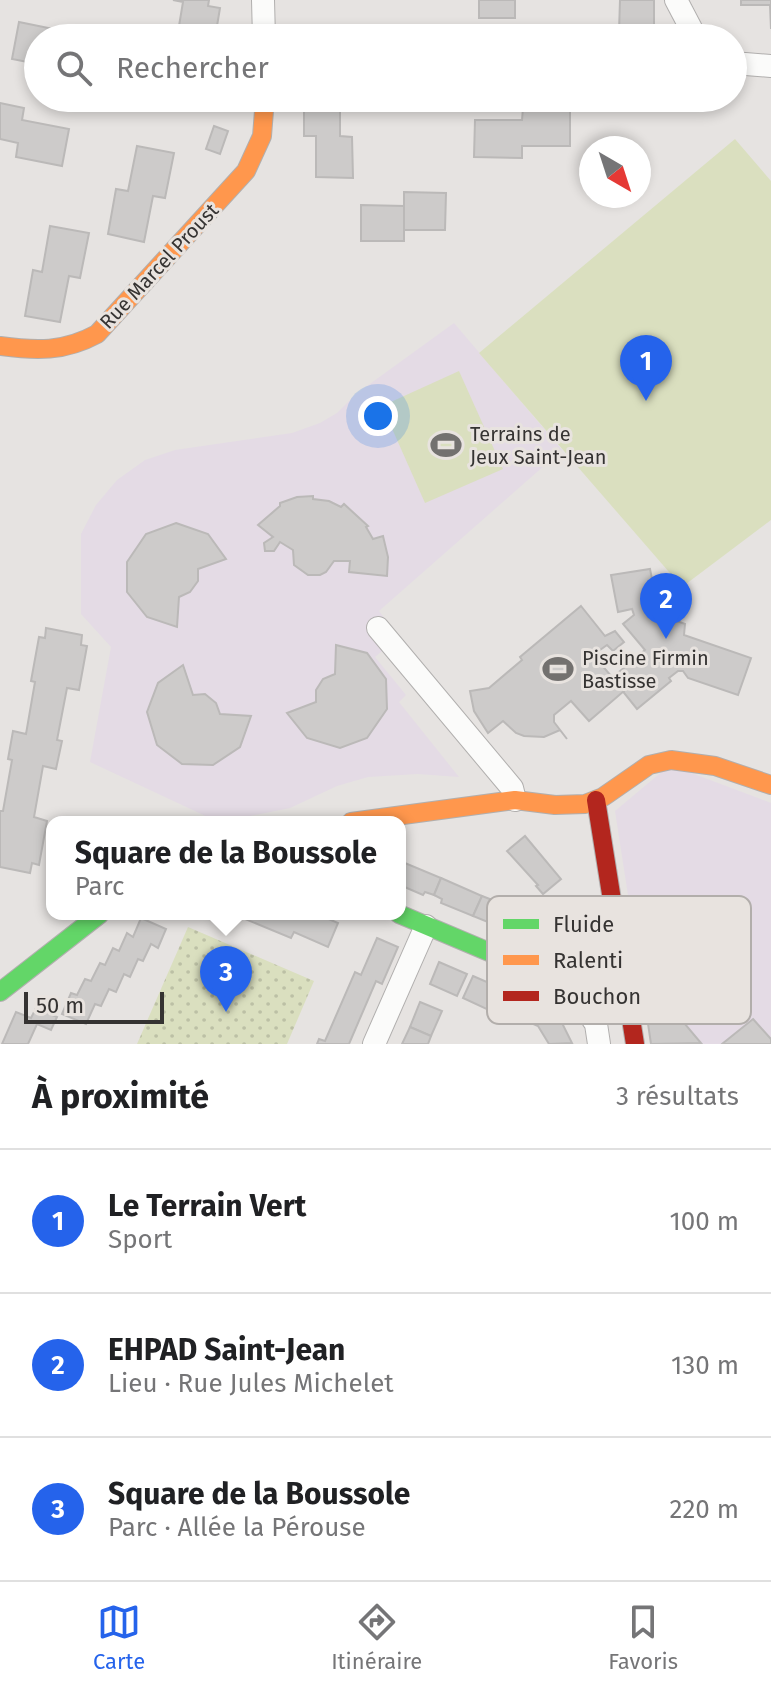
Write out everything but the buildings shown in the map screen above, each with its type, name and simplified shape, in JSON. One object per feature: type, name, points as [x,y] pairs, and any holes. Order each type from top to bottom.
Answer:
[{"type":"street","points":[[263,0],[264,24]]},
{"type":"street","points":[[676,0],[689,24]]},
{"type":"street","points":[[747,66],[771,66]]},
{"type":"street","name":"Rue Marcel Proust","points":[[0,346],[40,352],[79,345],[97,334],[246,171],[255,158],[266,129],[265,112]]},
{"type":"street","points":[[378,628],[512,788],[515,800]]},
{"type":"street","points":[[396,816],[515,800],[572,805],[596,800],[643,768],[659,761],[684,760],[771,785]]},
{"type":"street","points":[[596,800],[611,896]]},
{"type":"street","points":[[406,917],[487,951]]},
{"type":"street","points":[[0,992],[92,920]]},
{"type":"street","points":[[374,1044],[426,926]]},
{"type":"street","points":[[596,1024],[599,1044]]},
{"type":"street","points":[[632,1024],[635,1044]]},
{"type":"shaded area","points":[[454,323],[562,450],[379,611],[399,637],[375,657],[406,695],[399,702],[459,777],[418,774],[368,777],[337,786],[290,808],[250,816],[206,816],[90,762],[111,647],[81,614],[81,534],[96,505],[117,480],[145,460],[175,450],[292,433],[337,413],[356,394]]},
{"type":"shaded area","points":[[670,765],[771,803],[771,1044],[651,1044],[648,1024],[751,1024],[751,896],[628,896],[615,811]]},
{"type":"green space","points":[[735,139],[771,181],[771,520],[682,587],[479,353]]},
{"type":"green space","name":"Terrains de Jeux Saint-Jean","points":[[459,371],[503,469],[425,503],[382,406]]},
{"type":"green space","points":[[188,927],[314,981],[287,1044],[137,1044]]},
{"type":"traffic: fast","points":[[406,917],[487,951]]},
{"type":"traffic: fast","points":[[0,992],[92,920]]},
{"type":"traffic: slow","points":[[0,346],[50,349],[97,334],[246,171],[262,136],[264,112]]},
{"type":"traffic: slow","points":[[396,816],[515,800],[555,805],[585,804],[603,797],[649,765],[671,760],[715,766],[771,785]]},
{"type":"traffic: jam","points":[[596,800],[611,896]]},
{"type":"traffic: jam","points":[[632,1024],[635,1044]]},
{"type":"place","name":"Le Terrain Vert","points":[[646,401]]},
{"type":"place","name":"Terrains de Jeux Saint-Jean","points":[[446,445]]},
{"type":"place","name":"EHPAD Saint-Jean","points":[[666,639]]},
{"type":"place","name":"Piscine Firmin Bastisse","points":[[558,669]]},
{"type":"place","name":"Square de la Boussole","points":[[226,1012]]}]
